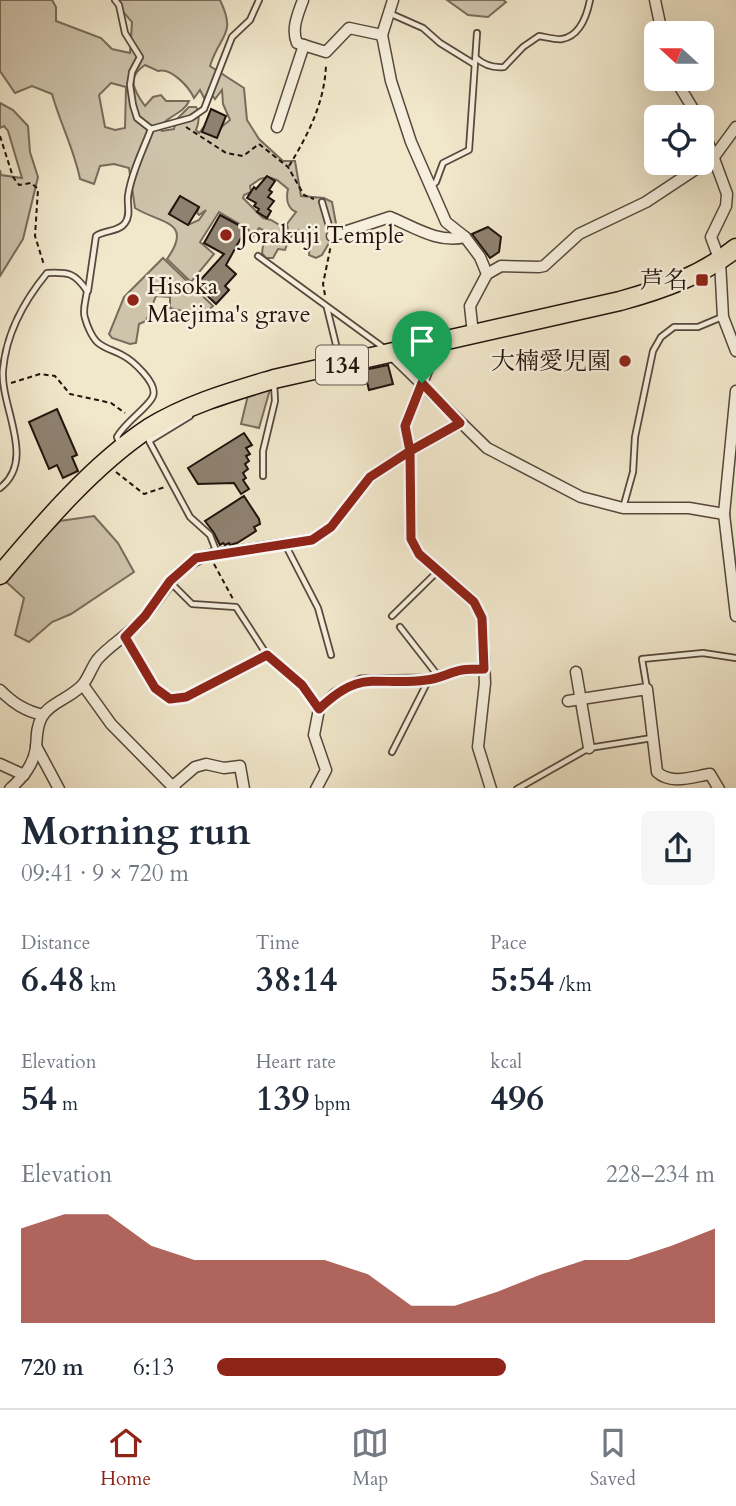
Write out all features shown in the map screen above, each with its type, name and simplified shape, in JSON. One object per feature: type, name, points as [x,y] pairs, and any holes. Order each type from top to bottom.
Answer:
[{"type":"highway","name":"134","points":[[0,575],[55,512],[121,449],[150,428],[203,402],[274,379],[608,304],[667,288],[691,278],[736,248]]},
{"type":"street","points":[[303,0],[295,23],[297,43],[326,52],[349,28],[382,35]]},
{"type":"street","points":[[393,0],[382,35],[391,82],[430,188],[446,222],[465,237],[480,257],[487,274]]},
{"type":"street","points":[[655,0],[659,21]]},
{"type":"street","points":[[277,127],[304,45]]},
{"type":"street","points":[[736,127],[714,157],[727,194],[723,216],[711,237],[720,261],[723,317],[736,348]]},
{"type":"street","points":[[473,334],[470,306],[487,274],[501,266],[544,265],[579,234],[646,202],[687,175]]},
{"type":"street","points":[[332,236],[390,217],[441,239],[465,237]]},
{"type":"street","points":[[438,343],[405,426],[410,451],[411,539],[419,554],[474,602],[482,618],[485,683],[478,747],[491,788]]},
{"type":"street","points":[[390,352],[487,448],[582,497],[623,508],[689,508],[724,514]]},
{"type":"street","points":[[736,391],[724,514],[736,616]]},
{"type":"street","points":[[11,788],[33,761],[36,736],[43,715],[83,685],[98,659],[125,637],[145,616],[170,581],[196,558],[312,540],[331,527],[370,477],[460,423]]},
{"type":"street","points":[[317,788],[326,770],[314,735],[319,709],[335,694],[360,681],[428,680],[461,670],[484,669]]},
{"type":"street","points":[[576,672],[589,748]]},
{"type":"street","points":[[83,685],[111,724],[174,787],[195,767],[206,764],[225,768],[240,766],[244,788]]},
{"type":"street","points":[[0,690],[13,703],[43,715]]},
{"type":"street","points":[[568,701],[647,690],[657,772],[663,778],[672,780],[710,774],[718,788]]},
{"type":"street","points":[[36,746],[58,788]]},
{"type":"street","points":[[0,764],[24,775]]},
{"type":"lane","points":[[115,0],[119,5],[125,33],[140,57],[132,72],[130,85],[133,105],[137,118],[151,129]]},
{"type":"lane","points":[[151,129],[191,118],[204,109],[232,37],[250,20],[259,0]]},
{"type":"lane","points":[[475,57],[483,64],[496,68],[504,67],[523,47],[539,36],[561,40],[582,25],[590,0]]},
{"type":"lane","points":[[389,13],[423,28],[440,43],[474,65]]},
{"type":"lane","points":[[430,188],[443,163],[469,150],[477,33]]},
{"type":"lane","points":[[121,449],[117,437],[123,425],[153,396],[153,388],[143,372],[122,355],[108,350],[93,338],[83,316],[96,236],[101,232],[121,228],[127,222],[127,198],[131,182],[151,129]]},
{"type":"lane","points":[[322,202],[332,236]]},
{"type":"lane","points":[[258,256],[390,352]]},
{"type":"lane","points":[[0,488],[9,481],[15,467],[11,414],[4,385],[8,345],[16,319],[47,273],[69,274],[79,278],[88,291]]},
{"type":"lane","points":[[327,306],[341,365]]},
{"type":"lane","points":[[623,508],[633,472],[640,411],[653,351],[661,337],[674,327],[698,327],[723,317]]},
{"type":"lane","points":[[263,476],[263,451],[275,401],[274,379]]},
{"type":"lane","points":[[203,402],[198,411],[149,440],[190,517],[212,539],[214,554]]},
{"type":"lane","points":[[286,546],[318,608],[331,655]]},
{"type":"lane","points":[[392,616],[437,572]]},
{"type":"lane","points":[[170,581],[192,604],[236,607],[267,655],[302,685],[319,709]]},
{"type":"lane","points":[[400,627],[440,678]]},
{"type":"lane","points":[[125,637],[155,688]]},
{"type":"lane","points":[[647,690],[642,659],[703,653],[736,658]]},
{"type":"lane","points":[[206,686],[267,655]]},
{"type":"lane","points":[[392,752],[428,680]]},
{"type":"lane","points":[[519,788],[589,748],[654,738]]},
{"type":"path","points":[[288,167],[314,121],[326,75],[326,52]]},
{"type":"path","points":[[173,123],[183,125],[226,153],[243,156],[259,144],[288,167],[304,195],[322,202]]},
{"type":"path","points":[[0,136],[13,177],[19,185],[31,183],[38,189],[35,236],[47,273]]},
{"type":"path","points":[[327,306],[323,284],[332,236]]},
{"type":"path","points":[[4,385],[40,374],[55,376],[70,394],[111,403],[132,417]]},
{"type":"path","points":[[106,463],[144,494],[173,485]]},
{"type":"path","points":[[214,554],[236,607]]},
{"type":"path","points":[[155,688],[170,699],[186,697],[206,686]]},
{"type":"shaded area","points":[[0,0],[52,0],[56,7],[56,21],[101,38],[112,49],[130,53],[132,22],[113,0],[220,0],[227,28],[210,66],[244,88],[247,120],[259,139],[283,161],[295,161],[301,196],[324,198],[332,202],[337,229],[322,255],[316,258],[309,255],[310,242],[298,230],[289,239],[285,250],[278,249],[273,258],[266,258],[262,253],[265,231],[259,228],[253,237],[248,229],[219,212],[200,242],[214,254],[191,282],[167,259],[174,247],[176,230],[164,221],[135,208],[129,168],[114,164],[100,166],[94,184],[80,179],[52,94],[32,86],[15,93],[0,71]],"holes":[[[145,65],[174,75],[194,98],[200,90],[204,98],[209,91],[215,99],[222,90],[223,104],[230,120],[220,128],[207,123],[199,133],[196,130],[199,119],[197,109],[189,107],[176,120],[174,129],[162,131],[160,129],[163,124],[189,101],[166,101],[161,95],[153,97],[145,106],[134,84],[135,74]],[[111,83],[126,87],[125,128],[115,130],[105,127],[99,95]],[[268,177],[277,180],[288,189],[288,202],[296,212],[287,224],[288,230],[263,218],[243,198],[251,192],[250,186]],[[180,196],[199,207],[199,215],[206,210],[199,220],[188,225],[169,214]]]},
{"type":"shaded area","points":[[447,0],[506,2],[488,17],[468,15]]},
{"type":"shaded area","points":[[0,103],[13,110],[28,126],[30,152],[38,177],[23,239],[0,276],[0,170],[1,175],[22,178],[8,131],[4,126],[0,128]]},
{"type":"shaded area","points":[[163,258],[213,306],[202,316],[170,308],[170,297],[156,296],[146,321],[139,324],[136,343],[130,344],[112,338],[109,334],[124,297]]},
{"type":"shaded area","points":[[271,386],[259,428],[241,424],[249,391]]},
{"type":"shaded area","points":[[94,516],[118,543],[134,572],[71,614],[52,622],[29,642],[15,635],[24,598],[3,579],[60,521]]},
{"type":"building","points":[[211,109],[226,116],[217,138],[202,132]]},
{"type":"building","points":[[267,176],[275,181],[269,190],[272,192],[268,197],[274,201],[268,209],[271,211],[267,218],[257,212],[259,209],[254,206],[256,203],[247,198],[254,187],[256,189]]},
{"type":"building","points":[[180,196],[199,207],[188,225],[169,214]]},
{"type":"building","points":[[220,215],[246,229],[226,265],[236,274],[225,286],[229,290],[216,304],[196,285],[224,254],[204,243]]},
{"type":"building","points":[[488,227],[501,237],[499,252],[490,258],[472,234]]},
{"type":"building","points":[[388,365],[393,384],[369,390],[364,370]]},
{"type":"building","points":[[57,409],[77,455],[72,457],[78,471],[63,478],[57,465],[49,469],[29,422]]},
{"type":"building","points":[[244,433],[252,445],[246,448],[250,454],[246,456],[249,461],[245,464],[248,469],[243,473],[246,478],[243,480],[249,489],[241,494],[234,483],[198,484],[188,468]]},
{"type":"building","points":[[244,496],[260,524],[254,527],[256,531],[237,543],[220,545],[205,521]]},
{"type":"place","name":"Jorakuji Temple","points":[[226,235]]},
{"type":"place","name":"芦名","points":[[702,280]]},
{"type":"place","name":"Hisoka Maejima's grave","points":[[133,300]]},
{"type":"place","name":"大楠愛児園","points":[[625,361]]},
{"type":"route","points":[[422,383],[405,426],[410,451],[370,477],[331,527],[312,540],[286,546],[196,558],[170,581],[145,616],[125,637],[155,688],[170,699],[186,697],[267,655],[302,685],[319,709],[335,694],[360,681],[414,682],[440,678],[461,670],[484,669],[482,618],[474,602],[437,572],[419,554],[411,539],[410,451],[460,423],[422,383]]}]
